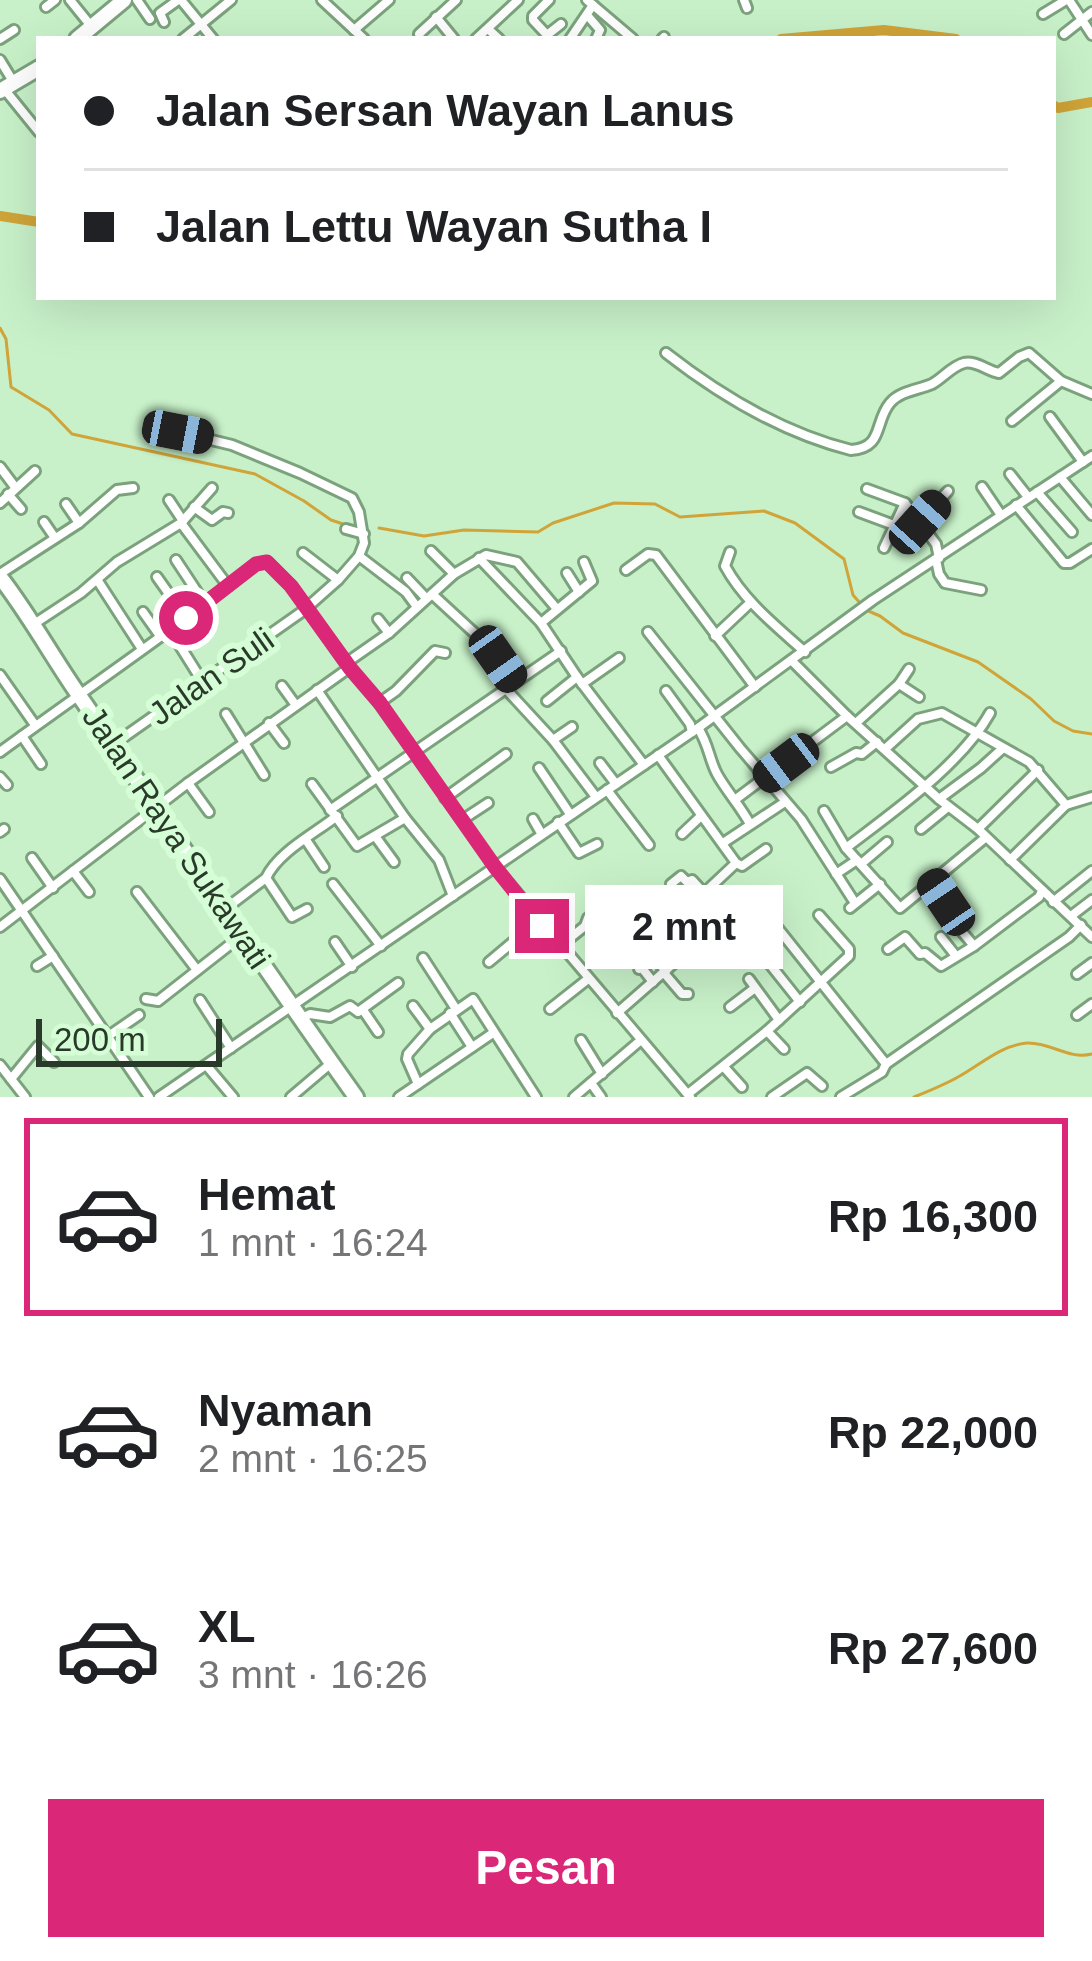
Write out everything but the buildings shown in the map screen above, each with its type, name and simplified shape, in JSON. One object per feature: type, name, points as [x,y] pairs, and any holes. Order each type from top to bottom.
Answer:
[{"type":"highway","points":[[85,34],[124,0]]},
{"type":"highway","points":[[6,87],[36,70]]},
{"type":"highway","name":"Jalan Raya Sukawati","points":[[0,577],[356,1097]]},
{"type":"street","points":[[46,8],[55,0]]},
{"type":"street","points":[[70,0],[85,34]]},
{"type":"street","points":[[137,0],[150,19]]},
{"type":"street","points":[[164,22],[160,14],[180,0],[210,36]]},
{"type":"street","points":[[187,36],[230,0]]},
{"type":"street","points":[[322,0],[361,36]]},
{"type":"street","points":[[354,30],[389,0]]},
{"type":"street","points":[[479,36],[518,0]]},
{"type":"street","points":[[549,0],[533,20],[547,35],[561,24]]},
{"type":"street","points":[[1042,14],[1067,0],[1092,34]]},
{"type":"street","points":[[419,36],[450,2]]},
{"type":"street","points":[[572,36],[587,16],[590,2],[630,36]]},
{"type":"street","points":[[1064,34],[1092,12]]},
{"type":"street","points":[[587,16],[599,28],[598,36]]},
{"type":"street","points":[[436,17],[452,36]]},
{"type":"street","points":[[488,28],[497,36]]},
{"type":"street","points":[[0,39],[14,30]]},
{"type":"street","points":[[0,60],[6,87],[36,128]]},
{"type":"street","points":[[666,353],[728,399],[851,450],[871,443],[896,397],[936,382],[959,364],[972,363],[999,374],[1029,353],[1061,381],[1092,394]]},
{"type":"street","points":[[1012,421],[1061,381]]},
{"type":"street","points":[[159,1097],[231,1048],[297,1013],[381,946],[715,716],[873,600],[1088,459],[1050,417]]},
{"type":"street","points":[[174,438],[178,432],[213,439],[352,498],[364,534],[359,556],[406,592],[417,607]]},
{"type":"street","points":[[0,467],[21,508]]},
{"type":"street","points":[[0,503],[35,471]]},
{"type":"street","points":[[1010,474],[1072,532]]},
{"type":"street","points":[[1060,477],[1092,515]]},
{"type":"street","points":[[982,487],[1001,515]]},
{"type":"street","points":[[0,577],[79,523],[117,490],[133,488]]},
{"type":"street","points":[[34,624],[98,581],[117,562],[182,522],[212,488]]},
{"type":"street","points":[[867,489],[905,503],[936,544],[939,574],[946,583],[981,590]]},
{"type":"street","points":[[920,522],[948,491]]},
{"type":"street","points":[[169,500],[228,586]]},
{"type":"street","points":[[884,548],[905,503]]},
{"type":"street","points":[[66,504],[79,523]]},
{"type":"street","points":[[1016,506],[1065,564],[1092,549]]},
{"type":"street","points":[[194,507],[212,520],[228,513]]},
{"type":"street","points":[[859,512],[894,525]]},
{"type":"street","points":[[44,522],[55,538]]},
{"type":"street","points":[[346,529],[364,534]]},
{"type":"street","points":[[431,551],[454,574]]},
{"type":"street","points":[[730,552],[726,568],[751,603],[805,652]]},
{"type":"street","points":[[303,554],[338,580]]},
{"type":"street","points":[[626,570],[648,554],[656,554],[755,687]]},
{"type":"street","points":[[0,927],[317,689],[479,558],[490,555],[516,561],[557,609]]},
{"type":"street","name":"Jalan Suli","points":[[114,744],[308,608],[359,556]]},
{"type":"street","points":[[479,558],[541,622],[579,681],[644,765]]},
{"type":"street","points":[[176,560],[205,604]]},
{"type":"street","points":[[1,749],[264,561],[291,586],[380,703],[495,867],[689,1096],[849,956],[849,949],[819,916]]},
{"type":"street","points":[[541,622],[592,579],[584,562]]},
{"type":"street","points":[[567,573],[579,592]]},
{"type":"street","points":[[157,578],[186,618]]},
{"type":"street","points":[[407,578],[482,640],[510,685],[596,798]]},
{"type":"street","points":[[98,581],[142,649]]},
{"type":"street","points":[[715,636],[751,603]]},
{"type":"street","points":[[143,612],[160,636]]},
{"type":"street","points":[[378,619],[389,633]]},
{"type":"street","points":[[170,630],[202,681]]},
{"type":"street","points":[[648,632],[815,838],[852,905],[880,884]]},
{"type":"street","points":[[380,703],[435,651],[445,653]]},
{"type":"street","points":[[225,910],[378,778],[561,652]]},
{"type":"street","points":[[547,700],[619,658]]},
{"type":"street","points":[[793,661],[847,716],[978,829],[1092,937]]},
{"type":"street","points":[[856,723],[909,669]]},
{"type":"street","points":[[0,675],[35,725]]},
{"type":"street","points":[[899,684],[920,698]]},
{"type":"street","points":[[282,686],[296,704]]},
{"type":"street","points":[[317,689],[439,860],[453,896]]},
{"type":"street","points":[[666,691],[708,743],[716,772],[750,824]]},
{"type":"street","points":[[831,767],[881,746],[918,719],[937,712],[980,732],[1038,770],[1066,805]]},
{"type":"street","points":[[846,848],[945,768],[980,732],[990,713]]},
{"type":"street","points":[[226,714],[264,775]]},
{"type":"street","points":[[736,799],[847,716]]},
{"type":"street","points":[[269,723],[284,742]]},
{"type":"street","points":[[554,740],[572,728]]},
{"type":"street","points":[[22,736],[41,764]]},
{"type":"street","points":[[939,799],[1003,748]]},
{"type":"street","points":[[445,798],[506,754]]},
{"type":"street","points":[[658,755],[736,863],[742,866],[766,850]]},
{"type":"street","points":[[600,763],[649,845]]},
{"type":"street","points":[[539,768],[570,814]]},
{"type":"street","points":[[978,829],[1038,770]]},
{"type":"street","points":[[188,783],[209,812]]},
{"type":"street","points":[[313,784],[357,846],[405,818]]},
{"type":"street","points":[[1010,860],[1066,805],[1092,797]]},
{"type":"street","points":[[723,843],[785,802]]},
{"type":"street","points":[[461,820],[488,803]]},
{"type":"street","points":[[921,829],[948,806]]},
{"type":"street","points":[[824,811],[846,848],[900,908],[985,838]]},
{"type":"street","points":[[682,834],[701,816]]},
{"type":"street","points":[[533,819],[541,833]]},
{"type":"street","points":[[558,822],[579,852],[597,844]]},
{"type":"street","points":[[375,836],[394,862]]},
{"type":"street","points":[[306,840],[324,866]]},
{"type":"street","points":[[836,874],[887,842]]},
{"type":"street","points":[[32,858],[52,888]]},
{"type":"street","points":[[686,911],[736,863]]},
{"type":"street","points":[[1053,902],[1092,871]]},
{"type":"street","points":[[73,872],[89,892]]},
{"type":"street","points":[[671,884],[681,876],[704,893]]},
{"type":"street","points":[[266,878],[292,917],[307,909]]},
{"type":"street","points":[[0,879],[149,1097]]},
{"type":"street","points":[[932,881],[946,902]]},
{"type":"street","points":[[333,884],[381,946]]},
{"type":"street","points":[[888,949],[905,937],[938,966],[998,929],[1042,891]]},
{"type":"street","points":[[137,892],[197,970]]},
{"type":"street","points":[[560,946],[617,895],[686,911],[713,929]]},
{"type":"street","points":[[1071,916],[1092,900]]},
{"type":"street","points":[[617,1012],[713,929],[757,902],[886,1064]]},
{"type":"street","points":[[728,920],[748,945],[735,958]]},
{"type":"street","points":[[488,962],[538,921]]},
{"type":"street","points":[[841,1097],[1081,925]]},
{"type":"street","points":[[959,928],[974,946]]},
{"type":"street","points":[[146,999],[158,1000],[242,935]]},
{"type":"street","points":[[941,938],[956,956]]},
{"type":"street","points":[[335,943],[352,967]]},
{"type":"street","points":[[647,950],[682,994],[688,994]]},
{"type":"street","points":[[37,966],[53,956]]},
{"type":"street","points":[[423,958],[472,1047]]},
{"type":"street","points":[[765,958],[800,1001]]},
{"type":"street","points":[[1077,974],[1092,963]]},
{"type":"street","points":[[639,969],[653,982]]},
{"type":"street","points":[[550,1009],[588,979]]},
{"type":"street","points":[[297,1013],[330,1017],[350,1006],[356,1012],[398,983]]},
{"type":"street","points":[[730,1007],[752,984],[779,1020]]},
{"type":"street","points":[[418,1084],[407,1056],[430,1029],[473,999],[536,1097]]},
{"type":"street","points":[[200,1000],[231,1048]]},
{"type":"street","points":[[1077,1016],[1092,1004]]},
{"type":"street","points":[[412,1006],[430,1029]]},
{"type":"street","points":[[362,1010],[378,1032]]},
{"type":"street","points":[[107,1036],[139,1015]]},
{"type":"street","points":[[767,1030],[784,1049]]},
{"type":"street","points":[[398,1097],[493,1033]]},
{"type":"street","points":[[581,1040],[602,1074]]},
{"type":"street","points":[[574,1097],[641,1040]]},
{"type":"street","points":[[4,1097],[38,1046],[54,1062]]},
{"type":"street","points":[[291,1097],[332,1064]]},
{"type":"street","points":[[206,1065],[233,1097]]},
{"type":"street","points":[[0,1066],[25,1097]]},
{"type":"street","points":[[724,1067],[742,1087]]},
{"type":"street","points":[[772,1097],[808,1072],[822,1086]]},
{"type":"street","points":[[591,1083],[602,1097]]},
{"type":"waterway","points":[[815,36],[884,30],[932,36]]},
{"type":"waterway","points":[[1056,107],[1092,102]]},
{"type":"waterway","points":[[0,216],[36,222]]},
{"type":"waterway","points":[[0,328],[6,339],[11,387],[49,410],[72,434],[255,474],[346,525]]},
{"type":"waterway","points":[[379,528],[424,536],[464,530],[538,532],[614,503],[655,504],[680,517],[764,511],[795,523],[844,559],[853,595],[866,610],[903,633],[978,662],[1054,721],[1092,734]]},
{"type":"waterway","points":[[914,1097],[1017,1045],[1036,1043],[1075,1055],[1092,1054]]},
{"type":"route","points":[[186,618],[256,564],[267,562],[291,586],[380,703],[542,926]]}]
